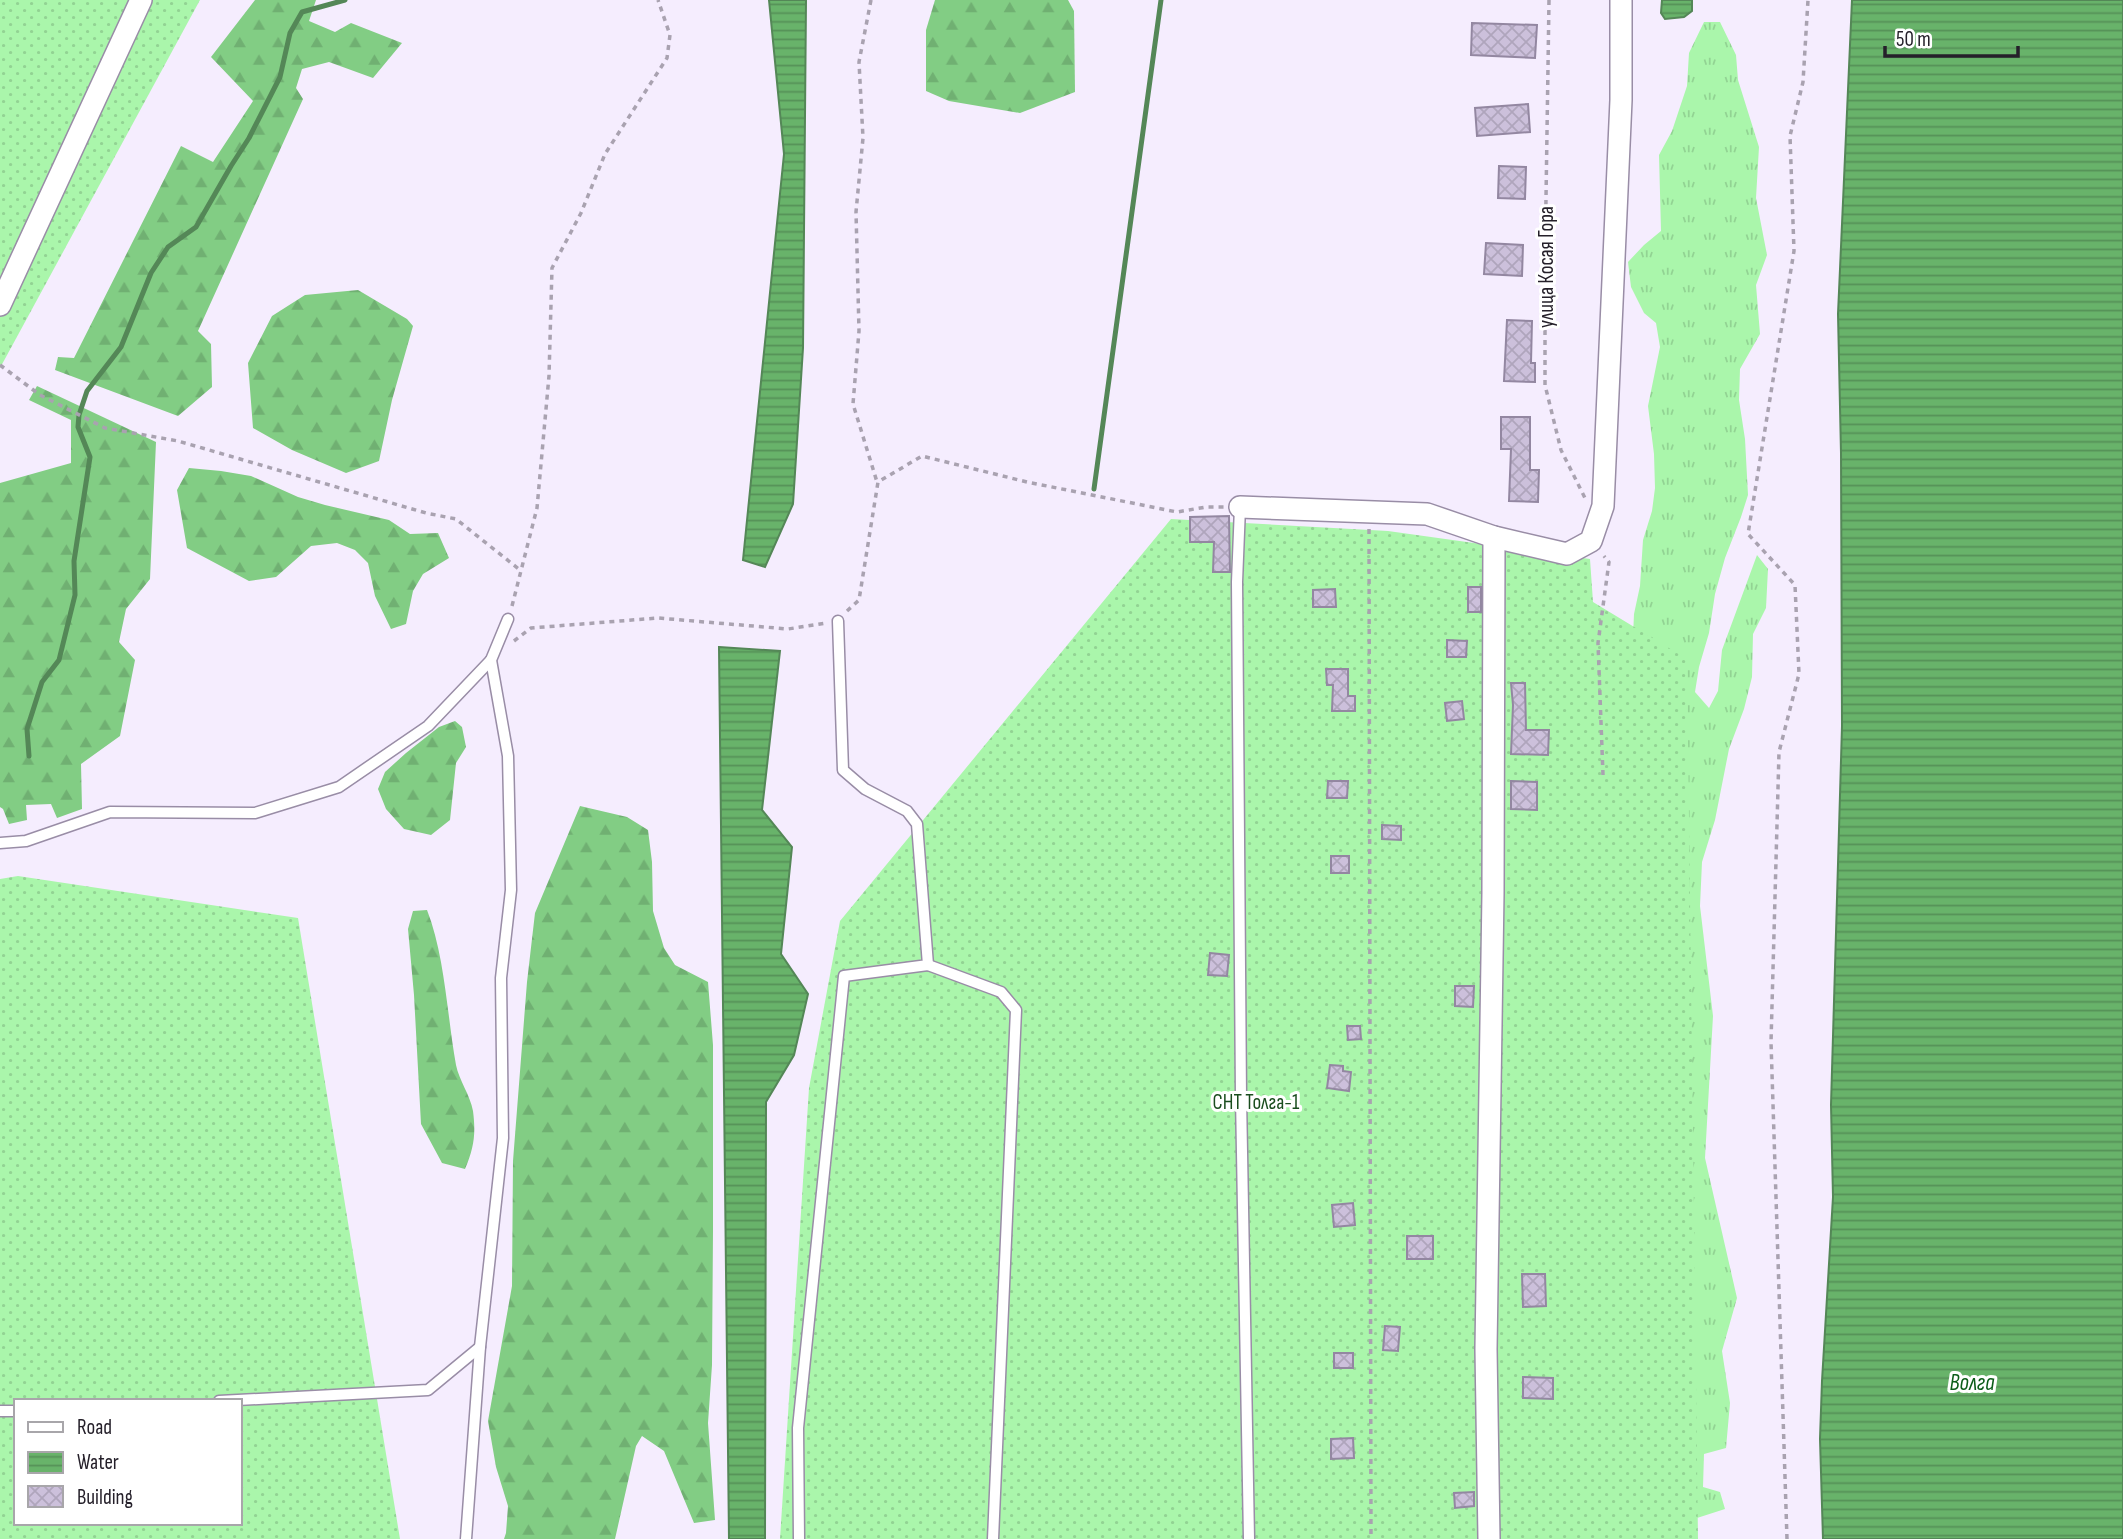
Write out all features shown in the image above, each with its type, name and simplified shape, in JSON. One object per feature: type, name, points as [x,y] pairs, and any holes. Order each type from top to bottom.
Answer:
[{"type":"street","points":[[0,305],[141,0]]},
{"type":"street","points":[[1240,507],[1427,514],[1494,537],[1567,554],[1595,532],[1603,506],[1621,100],[1621,0]]},
{"type":"street","points":[[1489,1539],[1486,1349],[1493,893],[1494,537]]},
{"type":"lane","points":[[1240,507],[1237,582],[1241,1055],[1249,1539]]},
{"type":"lane","points":[[0,844],[26,841],[110,812],[255,813],[339,787],[428,726],[491,660],[508,619]]},
{"type":"lane","points":[[838,621],[843,770],[865,789],[907,811],[917,824],[928,965]]},
{"type":"lane","points":[[466,1539],[480,1347],[503,1138],[501,978],[512,890],[508,756],[491,660]]},
{"type":"lane","points":[[799,1539],[798,1428],[844,976],[928,965],[1001,992],[1016,1010],[993,1539]]},
{"type":"lane","points":[[242,1400],[428,1391],[480,1347]]},
{"type":"path","points":[[508,619],[537,508],[549,376],[552,268],[581,213],[606,154],[667,58],[670,35],[658,0]]},
{"type":"path","points":[[491,660],[531,628],[659,618],[788,629],[838,621],[859,600],[878,482],[853,404],[859,331],[856,212],[863,138],[859,62],[871,0]]},
{"type":"path","name":"улица Косая Гора","points":[[1549,0],[1545,384],[1562,450],[1609,562],[1598,643],[1603,775]]},
{"type":"path","points":[[1787,1539],[1771,1042],[1779,752],[1799,674],[1795,586],[1748,534],[1794,251],[1790,136],[1803,82],[1808,0]]},
{"type":"path","points":[[0,365],[40,395],[105,428],[178,441],[426,513],[456,519],[521,570]]},
{"type":"path","points":[[878,482],[922,456],[1040,485],[1177,513],[1206,507],[1240,507]]},
{"type":"path","points":[[1369,513],[1371,1539]]},
{"type":"green space","points":[[0,0],[200,0],[0,368]]},
{"type":"green space","points":[[255,0],[316,0],[309,21],[335,32],[351,23],[402,43],[373,78],[329,62],[302,69],[296,88],[303,99],[198,331],[211,344],[212,387],[178,416],[55,370],[58,357],[74,358],[181,146],[213,162],[253,101],[211,57]]},
{"type":"green space","points":[[935,0],[1068,0],[1074,11],[1075,92],[1020,113],[949,101],[926,91],[926,30]]},
{"type":"green space","points":[[1704,22],[1720,22],[1736,55],[1738,80],[1759,147],[1756,198],[1767,255],[1756,285],[1760,334],[1740,369],[1739,400],[1745,439],[1748,495],[1715,594],[1695,692],[1709,708],[1718,691],[1722,650],[1757,555],[1768,569],[1766,608],[1753,634],[1752,677],[1744,709],[1729,749],[1715,820],[1702,862],[1700,906],[1713,1016],[1705,1158],[1737,1298],[1722,1351],[1730,1403],[1726,1448],[1704,1454],[1703,1487],[1720,1492],[1725,1509],[1697,1518],[1633,637],[1643,540],[1652,511],[1655,488],[1648,406],[1660,347],[1656,323],[1644,313],[1631,287],[1628,262],[1661,231],[1659,155],[1672,131],[1687,86],[1689,53]]},
{"type":"green space","points":[[358,290],[407,319],[413,326],[392,400],[379,461],[346,473],[292,450],[253,428],[248,363],[272,316],[305,295]]},
{"type":"green space","points":[[37,386],[156,442],[150,579],[126,609],[119,642],[135,660],[120,736],[81,764],[82,809],[57,818],[51,804],[26,805],[27,820],[9,824],[0,807],[0,483],[71,463],[71,420],[29,400]]},
{"type":"green space","points":[[189,468],[251,476],[298,497],[389,520],[410,534],[438,533],[449,558],[423,574],[413,591],[406,624],[391,629],[375,596],[368,563],[355,550],[337,543],[311,546],[276,577],[249,581],[187,548],[177,490]]},
{"type":"green space","name":"СНТ Толга-1","points":[[1171,519],[1388,531],[1590,559],[1593,602],[1687,659],[1698,1539],[780,1539],[809,1088],[840,921]]},
{"type":"green space","points":[[455,721],[462,727],[466,747],[456,763],[450,820],[431,835],[404,829],[386,809],[378,789],[385,772],[439,727]]},
{"type":"green space","points":[[580,806],[627,817],[648,830],[653,911],[664,948],[675,965],[708,982],[713,1045],[713,1231],[712,1365],[708,1423],[715,1520],[694,1523],[664,1451],[642,1436],[636,1446],[615,1539],[504,1539],[508,1506],[496,1467],[488,1421],[512,1286],[513,1161],[527,982],[535,913]]},
{"type":"green space","points":[[18,876],[298,918],[400,1539],[0,1539],[0,879]]},
{"type":"green space","points":[[427,910],[442,966],[456,1065],[473,1111],[474,1141],[465,1169],[442,1163],[421,1124],[408,929],[413,911]]},
{"type":"water","points":[[769,0],[806,0],[803,348],[793,504],[765,567],[743,560],[784,154]]},
{"type":"water","points":[[1662,0],[1692,0],[1692,11],[1684,17],[1665,19],[1661,13]]},
{"type":"water","name":"Волга","points":[[1852,0],[2123,0],[2123,1539],[1823,1539],[1820,1439],[1833,1197],[1831,1105],[1842,726],[1838,314]]},
{"type":"water","points":[[719,647],[780,651],[762,810],[792,847],[781,954],[808,994],[794,1055],[766,1102],[765,1539],[729,1539]]},
{"type":"building","points":[[1472,23],[1537,25],[1535,58],[1471,55]]},
{"type":"building","points":[[1528,104],[1530,132],[1477,136],[1475,108]]},
{"type":"building","points":[[1499,166],[1526,167],[1525,199],[1498,198]]},
{"type":"building","points":[[1486,243],[1523,245],[1522,276],[1484,274]]},
{"type":"building","points":[[1507,320],[1532,321],[1531,363],[1535,363],[1535,382],[1504,381]]},
{"type":"building","points":[[1501,417],[1530,417],[1530,470],[1539,470],[1538,502],[1509,501],[1511,449],[1501,449]]},
{"type":"building","points":[[1229,516],[1230,572],[1213,572],[1214,542],[1190,542],[1190,517]]},
{"type":"building","points":[[1468,587],[1481,587],[1481,612],[1468,612]]},
{"type":"building","points":[[1335,589],[1336,607],[1313,607],[1313,590]]},
{"type":"building","points":[[1447,640],[1467,641],[1466,657],[1447,657]]},
{"type":"building","points":[[1326,669],[1348,669],[1348,696],[1355,696],[1355,711],[1332,711],[1333,685],[1327,685]]},
{"type":"building","points":[[1511,683],[1525,683],[1526,730],[1549,730],[1548,755],[1511,754]]},
{"type":"building","points":[[1462,701],[1464,719],[1447,721],[1445,703]]},
{"type":"building","points":[[1328,781],[1348,781],[1347,798],[1327,798]]},
{"type":"building","points":[[1511,781],[1537,782],[1537,810],[1511,809]]},
{"type":"building","points":[[1382,825],[1401,826],[1401,840],[1382,839]]},
{"type":"building","points":[[1331,856],[1349,856],[1349,873],[1331,873]]},
{"type":"building","points":[[1210,953],[1229,955],[1227,976],[1208,975]]},
{"type":"building","points":[[1455,986],[1474,986],[1473,1007],[1455,1006]]},
{"type":"building","points":[[1347,1026],[1360,1026],[1361,1039],[1348,1040]]},
{"type":"building","points":[[1330,1065],[1343,1066],[1343,1071],[1351,1072],[1349,1091],[1327,1088]]},
{"type":"building","points":[[1353,1203],[1355,1225],[1334,1227],[1332,1205]]},
{"type":"building","points":[[1407,1236],[1433,1236],[1433,1259],[1407,1259]]},
{"type":"building","points":[[1522,1274],[1545,1274],[1546,1306],[1523,1307]]},
{"type":"building","points":[[1385,1326],[1400,1327],[1398,1351],[1383,1350]]},
{"type":"building","points":[[1334,1353],[1353,1353],[1353,1368],[1334,1368]]},
{"type":"building","points":[[1523,1377],[1553,1378],[1553,1399],[1523,1398]]},
{"type":"building","points":[[1353,1438],[1354,1458],[1331,1459],[1331,1439]]},
{"type":"building","points":[[1474,1492],[1474,1506],[1455,1508],[1454,1493]]},
{"type":"waterway","points":[[29,756],[27,729],[42,682],[59,660],[75,595],[74,561],[90,457],[78,427],[87,391],[121,347],[151,273],[168,247],[196,227],[249,138],[280,77],[290,33],[302,12],[345,0]]},
{"type":"waterway","points":[[1094,489],[1161,0]]}]
